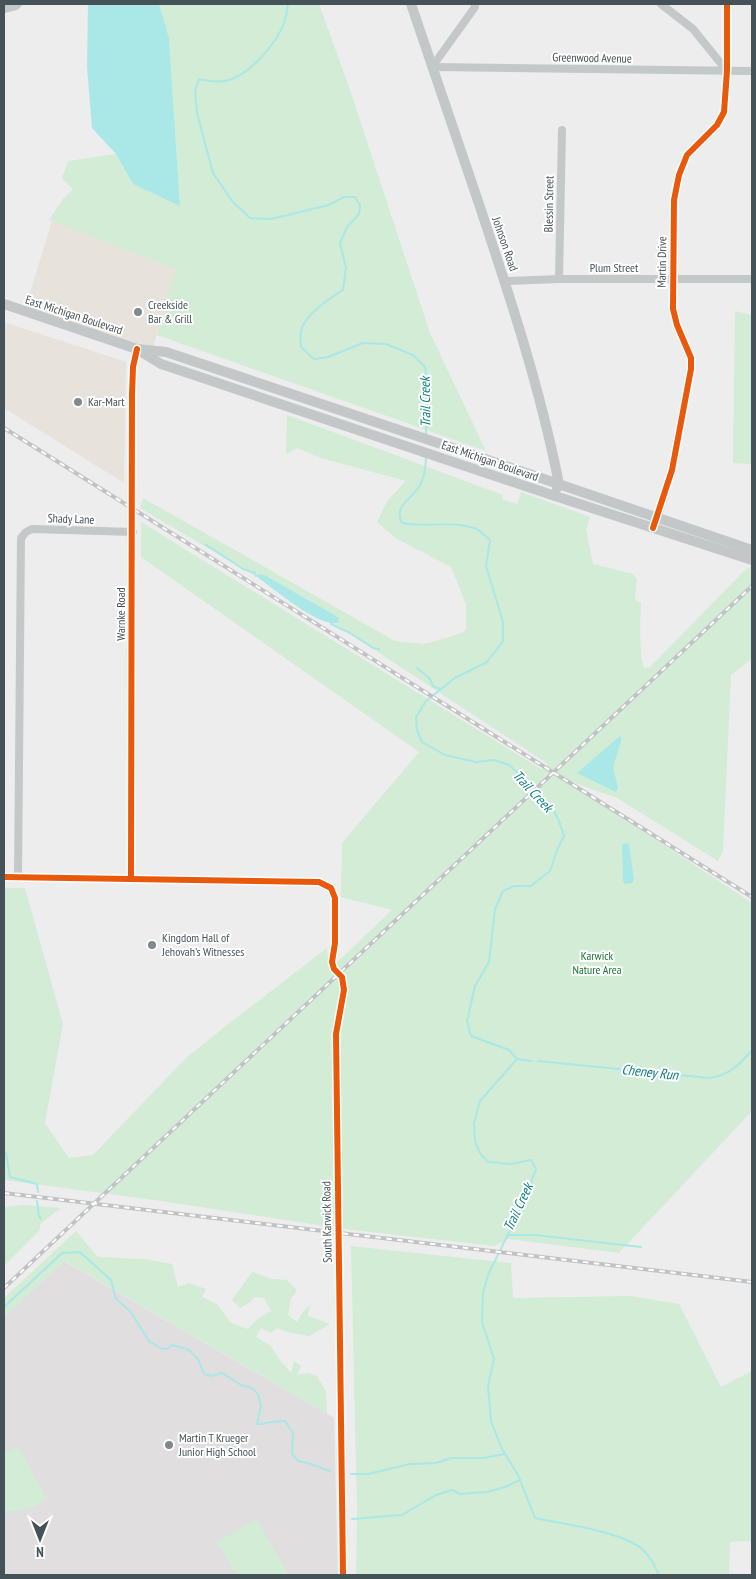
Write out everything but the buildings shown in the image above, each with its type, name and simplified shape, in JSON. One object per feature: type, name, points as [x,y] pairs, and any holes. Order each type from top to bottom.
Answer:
[{"type":"main road","name":"Johnson Road","points":[[411,4],[505,281],[546,423],[559,484]]},
{"type":"main road","name":"East Michigan Boulevard","points":[[4,304],[137,349],[166,352],[752,550]]},
{"type":"main road","name":"East Michigan Boulevard","points":[[137,349],[161,364],[752,560]]},
{"type":"main road","points":[[555,496],[559,484]]},
{"type":"street","points":[[4,10],[18,4]]},
{"type":"street","points":[[661,4],[693,29],[727,71]]},
{"type":"street","name":"Martin Drive","points":[[653,528],[672,470],[691,369],[691,358],[677,325],[673,309],[674,200],[679,175],[687,155],[717,124],[724,112],[727,71],[727,4]]},
{"type":"street","points":[[432,67],[477,5]]},
{"type":"street","name":"Greenwood Avenue","points":[[432,67],[752,71]]},
{"type":"street","name":"Blessin Street","points":[[559,279],[562,130]]},
{"type":"street","name":"Plum Street","points":[[505,281],[559,279],[752,279]]},
{"type":"street","name":"Warnke Road","points":[[131,879],[132,395],[133,367],[137,349]]},
{"type":"street","name":"Shady Lane","points":[[18,878],[21,538],[32,529],[132,532]]},
{"type":"street","points":[[4,877],[131,879]]},
{"type":"street","name":"South Karwick Road","points":[[131,879],[319,882],[331,888],[335,898],[335,943],[332,962],[334,969],[342,978],[344,990],[336,1034],[343,1575]]},
{"type":"shaded area","points":[[52,221],[177,269],[153,347],[138,347],[25,309]]},
{"type":"shaded area","points":[[4,322],[126,362],[124,483],[4,408]]},
{"type":"shaded area","name":"Martin T Krueger Junior High School","points":[[64,1261],[334,1418],[338,1575],[4,1575],[4,1317]]},
{"type":"green space","points":[[159,4],[319,4],[348,84],[430,333],[486,451],[157,335],[176,269],[49,220],[63,199],[73,189],[62,178],[68,161],[116,154],[133,184],[180,205],[169,38]]},
{"type":"green space","points":[[735,311],[752,315],[752,464],[733,463]]},
{"type":"green space","name":"Karwick Nature Area","points":[[287,415],[503,495],[502,499],[517,504],[521,492],[590,517],[586,530],[593,564],[633,574],[637,579],[635,600],[641,603],[640,627],[644,668],[650,667],[746,569],[752,566],[752,659],[731,675],[723,852],[718,861],[617,798],[566,780],[752,903],[752,1111],[619,1253],[508,1239],[494,1246],[345,1229],[161,1201],[4,1180],[4,888],[25,888],[63,1024],[45,1123],[69,1158],[93,1155],[186,1058],[327,948],[329,970],[392,910],[341,897],[342,843],[419,752],[141,557],[141,522],[541,769],[548,764],[335,624],[338,623],[311,601],[259,574],[255,576],[140,508],[143,498],[395,641],[425,644],[456,635],[466,630],[466,604],[451,567],[397,539],[377,522],[387,501],[406,481],[321,458],[297,448],[286,454]]},
{"type":"green space","points":[[24,1205],[61,1208],[40,1224],[40,1230],[4,1266],[4,1207]]},
{"type":"green space","points":[[76,1231],[98,1257],[145,1259],[172,1264],[178,1287],[189,1283],[206,1289],[202,1297],[217,1304],[231,1323],[248,1329],[258,1318],[271,1311],[264,1298],[255,1297],[240,1308],[232,1300],[252,1272],[272,1279],[287,1280],[297,1290],[291,1299],[288,1315],[297,1322],[304,1310],[310,1305],[308,1316],[330,1324],[309,1336],[277,1328],[271,1333],[261,1328],[256,1337],[271,1346],[291,1373],[294,1361],[301,1366],[297,1375],[308,1373],[317,1376],[326,1392],[327,1414],[65,1261],[4,1317],[4,1298]]},
{"type":"green space","points":[[351,1246],[511,1263],[513,1298],[631,1296],[679,1304],[721,1387],[752,1371],[752,1541],[730,1542],[729,1575],[356,1575],[357,1511]]},
{"type":"green space","points":[[18,1446],[47,1499],[27,1509],[4,1511],[4,1453]]},
{"type":"green space","points":[[256,1519],[289,1575],[237,1575],[217,1542]]},
{"type":"water","points":[[88,4],[159,4],[169,38],[180,206],[133,184],[116,154],[92,128],[87,67]]},
{"type":"water","points":[[259,574],[266,576],[331,613],[339,618],[338,623],[330,623],[308,613],[256,576]]},
{"type":"water","points":[[620,736],[622,738],[613,767],[618,788],[616,792],[577,773]]},
{"type":"water","points":[[629,844],[634,880],[632,883],[625,884],[623,881],[622,845]]},
{"type":"waterway","name":"Trail Creek","points":[[288,4],[285,21],[275,40],[254,65],[237,77],[229,80],[218,82],[199,79],[195,91],[197,113],[213,173],[232,201],[250,218],[271,219],[329,205],[344,197],[355,197],[360,205],[359,214],[347,227],[340,243],[346,268],[343,290],[318,308],[307,319],[301,331],[301,347],[314,359],[328,357],[363,343],[386,344],[413,355],[425,367],[427,382],[426,434]]},
{"type":"waterway","name":"Trail Creek","points":[[426,456],[425,472],[421,483],[401,508],[400,517],[402,523],[465,526],[476,529],[490,540],[486,566],[503,622],[503,641],[487,662],[455,678],[426,701],[416,717],[417,730],[422,742],[445,755],[476,762],[494,760],[509,765],[552,807],[564,836],[550,871],[531,886],[514,886],[503,891],[495,909],[489,962],[475,986],[467,1021],[471,1036],[509,1050],[517,1059],[480,1101],[474,1123],[475,1141],[480,1153],[488,1162],[511,1164],[531,1160],[536,1169],[522,1206],[488,1275],[483,1293],[482,1322],[494,1359],[488,1386],[491,1421],[502,1449],[518,1475],[535,1518],[599,1531],[623,1538],[646,1553],[659,1575]]},
{"type":"waterway","points":[[205,544],[243,569],[255,573],[256,576]]},
{"type":"waterway","points":[[331,624],[350,633],[373,648],[379,649]]},
{"type":"waterway","points":[[417,668],[430,679],[433,686],[440,689]]},
{"type":"waterway","name":"Cheney Run","points":[[538,1061],[709,1078],[728,1072],[752,1050]]},
{"type":"waterway","name":"Cheney Run","points":[[517,1059],[531,1061]]},
{"type":"waterway","points":[[4,1152],[6,1153],[10,1177],[37,1184],[38,1192]]},
{"type":"waterway","points":[[37,1201],[41,1219]]},
{"type":"waterway","points":[[507,1235],[535,1235],[641,1247]]},
{"type":"waterway","points":[[4,1307],[62,1253],[80,1252],[111,1280],[116,1299],[130,1311],[149,1341],[160,1348],[167,1349],[172,1345],[189,1350],[198,1359],[204,1374],[211,1376],[222,1373],[241,1385],[252,1388],[258,1394],[261,1405],[257,1424],[285,1421],[293,1433],[292,1454],[298,1461],[330,1471]]},
{"type":"waterway","points":[[351,1474],[368,1474],[410,1464],[436,1463],[451,1458],[483,1458],[505,1454]]},
{"type":"waterway","points":[[352,1519],[402,1515],[436,1495],[452,1490],[460,1494],[487,1492],[520,1480]]},
{"type":"railway","points":[[4,428],[752,897]]},
{"type":"railway","points":[[4,1288],[752,586]]},
{"type":"railway","points":[[4,1193],[752,1282]]},
{"type":"cycle path","points":[[653,528],[672,470],[691,369],[691,358],[677,325],[673,309],[674,200],[679,175],[687,155],[717,125],[724,112],[727,71],[727,4]]},
{"type":"cycle path","points":[[131,879],[132,395],[133,367],[137,349]]},
{"type":"cycle path","points":[[4,877],[319,882],[331,888],[335,898],[335,943],[332,962],[334,969],[342,977],[344,990],[336,1034],[343,1575]]},
{"type":"place","name":"Creekside Bar & Grill","points":[[138,312]]},
{"type":"place","name":"Kar-Mart","points":[[78,402]]},
{"type":"place","name":"Kingdom Hall of Jehovah's Witnesses","points":[[152,945]]},
{"type":"place","name":"Martin T Krueger Junior High School","points":[[169,1445]]}]
